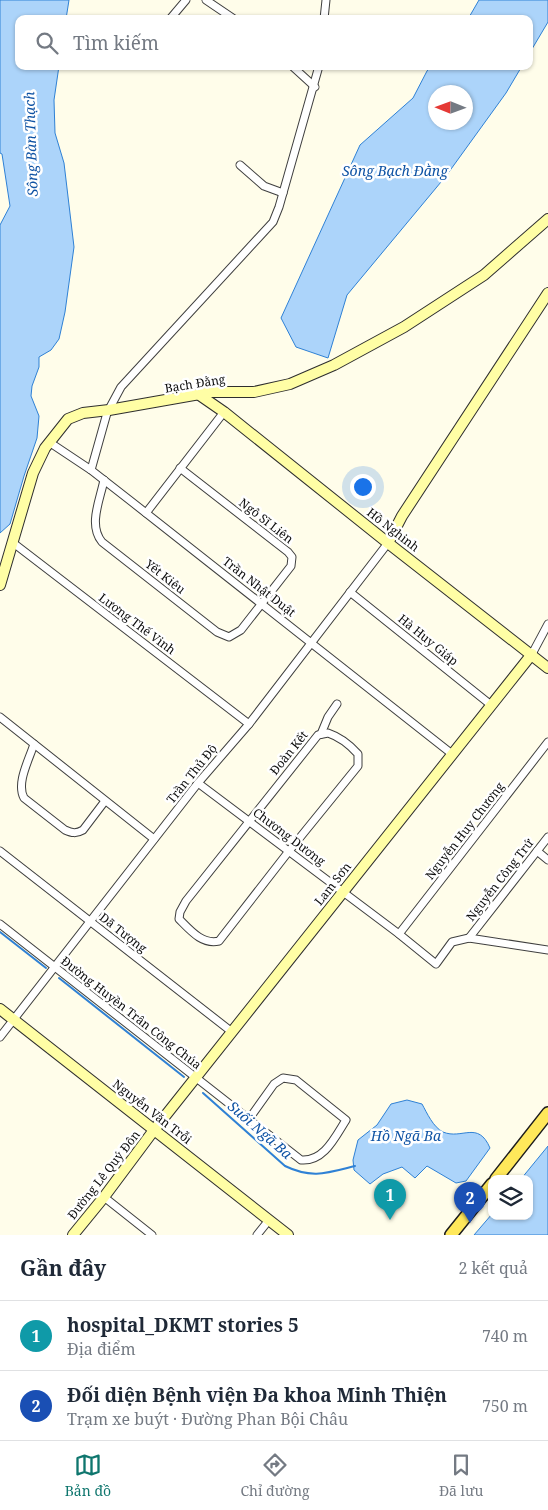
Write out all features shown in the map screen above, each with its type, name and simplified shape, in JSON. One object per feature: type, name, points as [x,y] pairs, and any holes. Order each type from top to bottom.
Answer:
[{"type":"main road","points":[[499,1175],[548,1114]]},
{"type":"main road","points":[[451,1235],[488,1189]]},
{"type":"street","points":[[173,15],[186,0]]},
{"type":"street","points":[[206,0],[228,15]]},
{"type":"street","points":[[324,15],[326,0]]},
{"type":"street","points":[[296,70],[315,87]]},
{"type":"street","points":[[90,470],[108,410],[121,387],[273,222],[315,87],[318,70]]},
{"type":"street","points":[[240,165],[264,186],[283,192]]},
{"type":"street","name":"Bạch Đằng","points":[[0,586],[33,473],[49,442],[63,424],[72,417],[83,413],[223,390],[254,392],[290,384],[334,365],[404,327],[484,275],[548,219]]},
{"type":"street","points":[[388,542],[402,516],[548,293]]},
{"type":"street","name":"Hồ Nghinh","points":[[198,394],[224,412],[548,668]]},
{"type":"street","points":[[146,513],[224,412]]},
{"type":"street","name":"Trần Nhật Duật","points":[[49,442],[104,480],[452,754]]},
{"type":"street","name":"Ngô Sĩ Liên","points":[[180,468],[288,552],[292,558],[291,566],[262,604]]},
{"type":"street","name":"Yết Kiêu","points":[[104,480],[94,525],[96,535],[140,572],[222,635],[229,637],[241,630],[262,604]]},
{"type":"street","name":"Lương Thế Vinh","points":[[12,542],[249,724]]},
{"type":"street","name":"Trần Thủ Độ","points":[[0,1036],[198,783],[249,724],[388,542]]},
{"type":"street","name":"Hà Huy Giáp","points":[[350,592],[491,705]]},
{"type":"street","points":[[532,654],[548,624]]},
{"type":"street","name":"Lam Sơn","points":[[154,1130],[532,654]]},
{"type":"street","points":[[321,734],[328,717],[337,704]]},
{"type":"street","points":[[0,717],[154,839]]},
{"type":"street","name":"Đoàn Kết","points":[[328,733],[336,736],[358,754],[358,766],[219,941],[212,943],[204,941],[179,919],[180,912],[186,901],[249,821],[321,734],[328,733]]},
{"type":"street","name":"Nguyễn Huy Chương","points":[[399,934],[548,742]]},
{"type":"street","points":[[34,744],[21,784],[21,792],[24,798],[65,830],[72,833],[78,833],[83,830],[105,800]]},
{"type":"street","name":"Chương Dương","points":[[198,783],[436,964],[452,942],[469,938]]},
{"type":"street","name":"Nguyễn Công Trứ","points":[[469,938],[548,836]]},
{"type":"street","name":"Dã Tượng","points":[[0,851],[232,1032]]},
{"type":"street","points":[[537,851],[548,860]]},
{"type":"street","name":"Đường Huyền Trân Công Chúa","points":[[0,924],[301,1160],[309,1161],[320,1156],[346,1120],[296,1080],[283,1078],[274,1084],[249,1119]]},
{"type":"street","points":[[469,938],[548,950]]},
{"type":"street","name":"Nguyễn Văn Trỗi","points":[[0,1009],[288,1235]]},
{"type":"street","name":"Đường Lê Quý Đôn","points":[[73,1235],[154,1130]]},
{"type":"street","points":[[104,1197],[152,1235]]},
{"type":"street","points":[[257,1235],[269,1220]]},
{"type":"water","name":"Sông Bàn Thạch","points":[[0,0],[69,0],[67,15],[15,15],[15,70],[58,70],[54,100],[55,133],[64,163],[74,247],[65,312],[59,339],[51,350],[39,357],[39,367],[32,386],[31,396],[39,416],[37,438],[10,524],[0,533],[0,225],[10,206],[2,154],[0,153]]},
{"type":"water","points":[[479,0],[548,0],[548,22],[533,47],[533,15],[470,15]]},
{"type":"water","name":"Sông Bạch Đằng","points":[[428,70],[520,70],[506,93],[446,176],[347,295],[328,358],[296,347],[281,318],[360,145],[413,98]]},
{"type":"water","name":"Hồ Ngã Ba","points":[[407,1100],[422,1104],[439,1130],[450,1134],[475,1133],[485,1140],[490,1148],[466,1181],[456,1183],[427,1166],[415,1178],[402,1167],[383,1174],[370,1184],[354,1170],[353,1160],[358,1140],[377,1125],[391,1104]]},
{"type":"water","points":[[548,1146],[548,1235],[474,1235],[488,1219],[533,1220],[533,1175],[524,1175]]},
{"type":"waterway","name":"Suối Ngã Ba","points":[[0,932],[46,968]]},
{"type":"waterway","name":"Suối Ngã Ba","points":[[59,978],[184,1077]]},
{"type":"waterway","name":"Suối Ngã Ba","points":[[203,1093],[285,1166],[312,1174],[328,1173],[355,1166]]},
{"type":"place","name":"hospital_DKMT stories 5","points":[[390,1220]]},
{"type":"place","name":"Đối diện Bệnh viện Đa khoa Minh Thiện","points":[[470,1223]]}]
